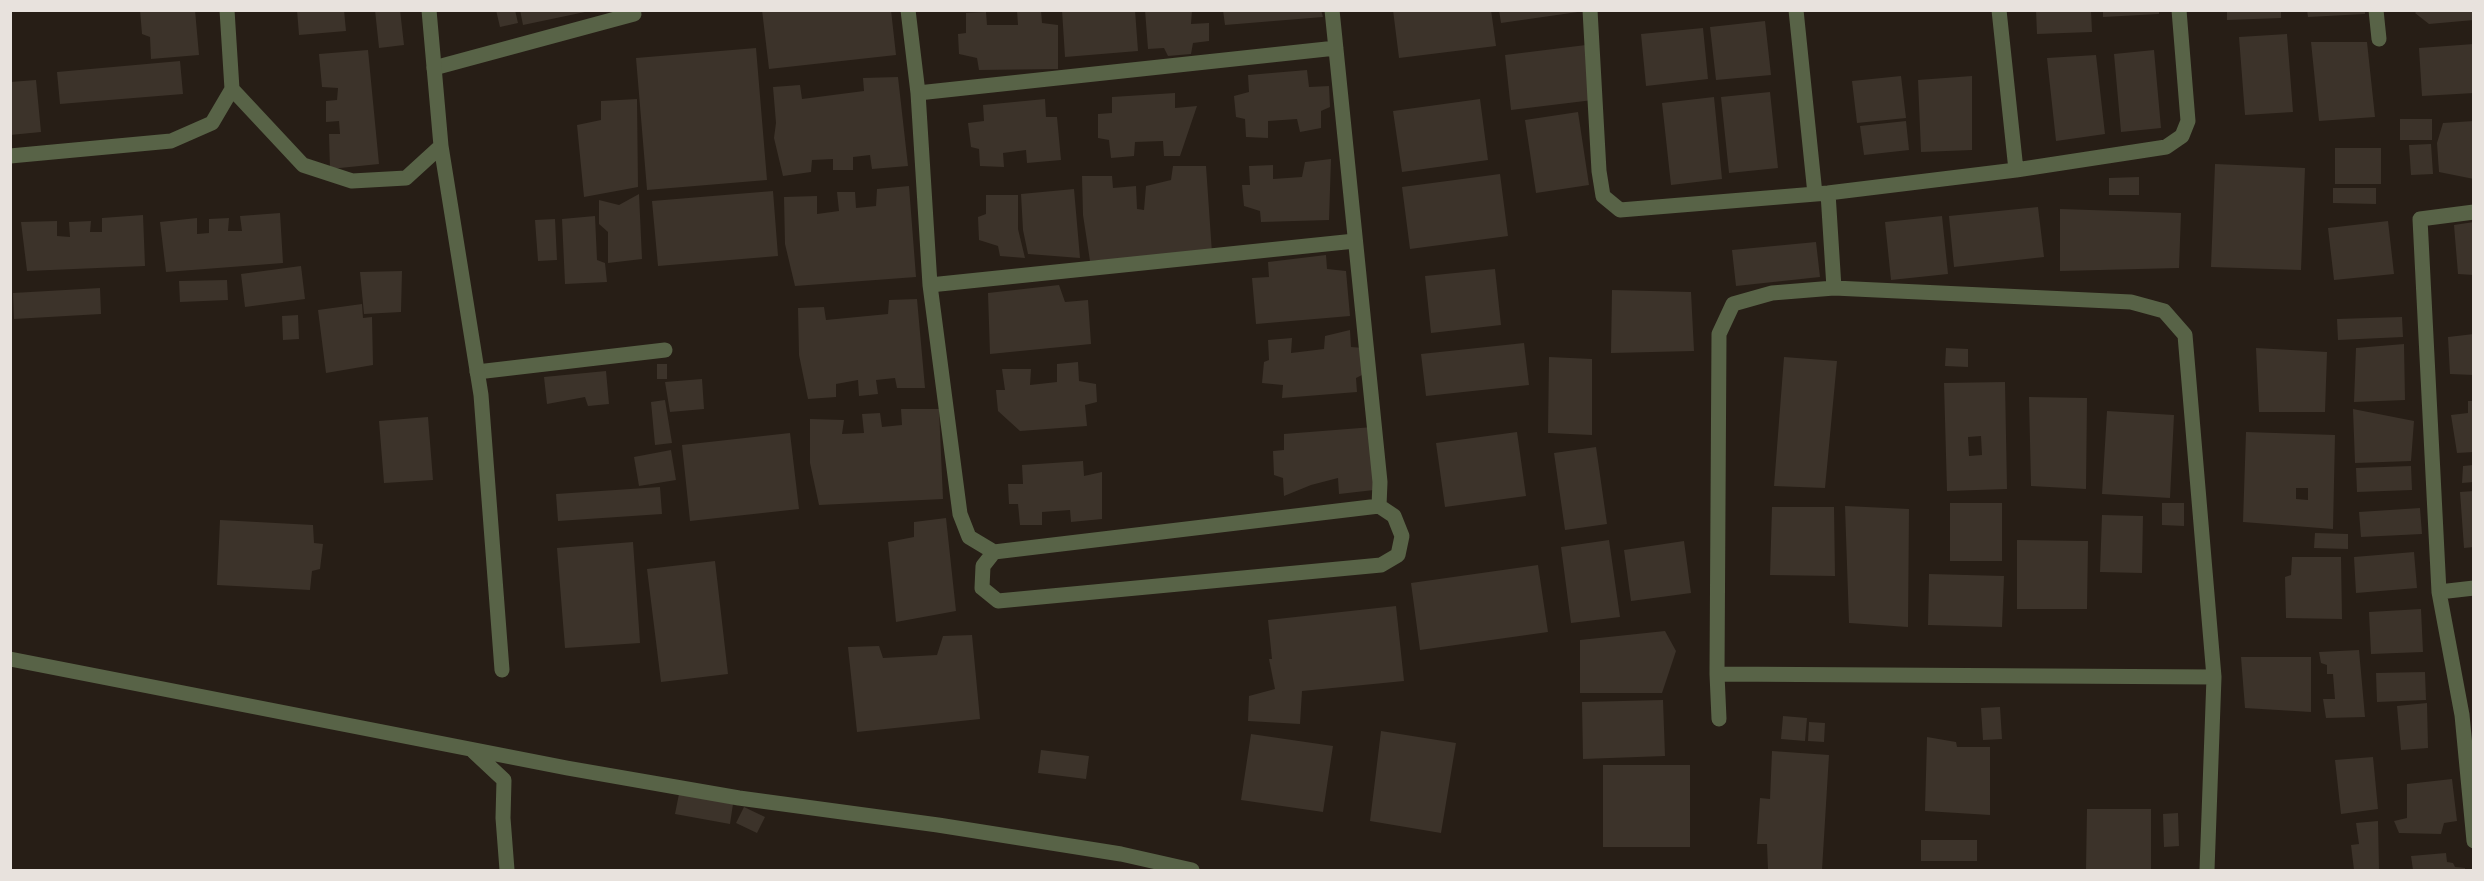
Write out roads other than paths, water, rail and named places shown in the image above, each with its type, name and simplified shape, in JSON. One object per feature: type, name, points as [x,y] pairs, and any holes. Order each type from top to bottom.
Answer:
[{"type":"street","points":[[10,156],[171,141],[212,123],[232,89],[227,10]]},
{"type":"street","points":[[429,10],[441,146],[477,372],[502,669]]},
{"type":"street","points":[[908,10],[918,93],[930,285],[960,514],[969,537],[994,552],[1379,506],[1394,516],[1402,536],[1398,555],[1381,565],[998,601],[982,588],[982,566],[994,552]]},
{"type":"street","points":[[1332,10],[1380,482],[1379,506]]},
{"type":"street","points":[[1590,10],[1599,171],[1603,196],[1620,210],[1821,194],[2016,170],[2166,147],[2182,136],[2188,121],[2179,10]]},
{"type":"street","points":[[1796,10],[1834,288]]},
{"type":"street","points":[[1999,10],[2016,170]]},
{"type":"street","points":[[2376,10],[2379,39]]},
{"type":"street","points":[[434,68],[634,14]]},
{"type":"street","points":[[918,93],[1336,48]]},
{"type":"street","points":[[232,89],[303,165],[352,181],[406,178],[441,146]]},
{"type":"street","points":[[2474,212],[2420,219],[2439,592],[2468,714],[2474,841]]},
{"type":"street","points":[[930,285],[1355,241]]},
{"type":"street","points":[[1719,720],[1717,674],[1719,334],[1733,304],[1772,293],[1834,288],[2132,302],[2164,311],[2186,335],[2214,677],[2207,870]]},
{"type":"street","points":[[477,372],[665,350]]},
{"type":"street","points":[[2439,592],[2474,588]]},
{"type":"street","points":[[10,659],[473,751],[739,798],[938,825],[1110,852],[1192,870]]},
{"type":"street","points":[[1717,674],[2214,677]]},
{"type":"street","points":[[473,751],[504,780],[503,818],[507,870]]}]
